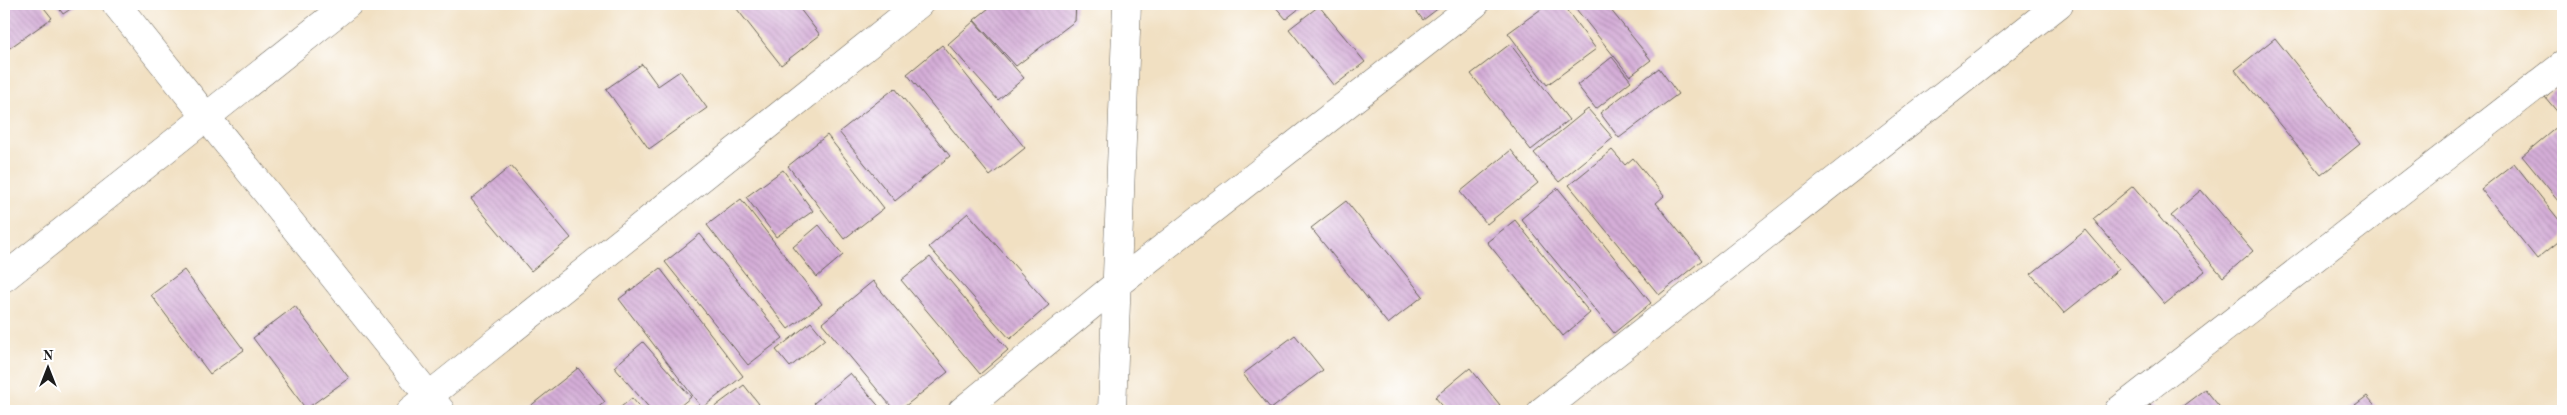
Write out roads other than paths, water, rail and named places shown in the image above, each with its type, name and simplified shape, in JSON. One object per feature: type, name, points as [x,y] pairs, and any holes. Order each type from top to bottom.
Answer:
[{"type":"street","points":[[116,4],[207,117],[427,406],[919,4]]},
{"type":"street","points":[[4,278],[348,4]]},
{"type":"street","points":[[1112,411],[1127,4]]},
{"type":"street","points":[[962,411],[1117,284],[1475,4]]},
{"type":"street","points":[[1542,411],[2059,4]]},
{"type":"street","points":[[2118,411],[2563,65]]}]
